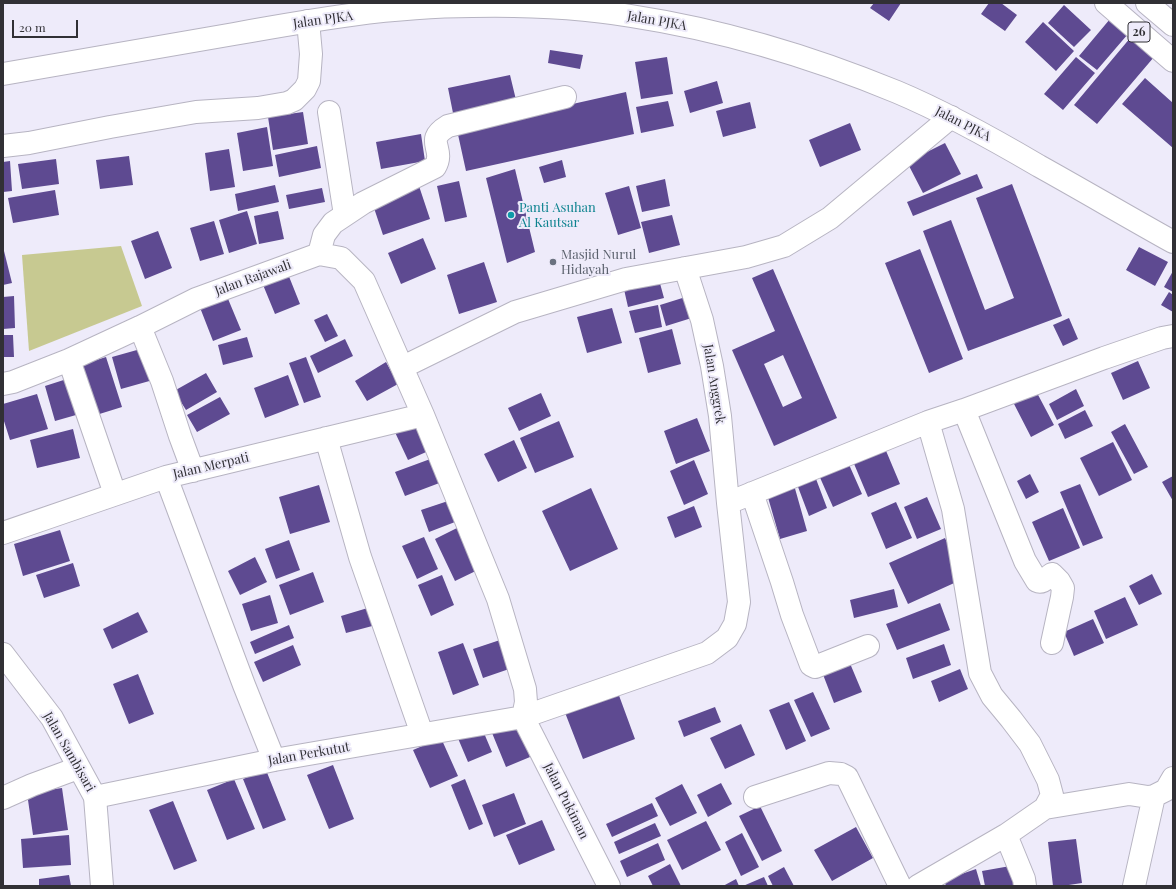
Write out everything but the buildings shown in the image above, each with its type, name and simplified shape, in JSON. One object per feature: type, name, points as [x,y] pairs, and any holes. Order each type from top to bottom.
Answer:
[{"type":"main road","name":"26","points":[[1106,3],[1173,61]]},
{"type":"main road","name":"26","points":[[1147,3],[1173,25]]},
{"type":"main road","name":"Jalan PJKA","points":[[3,74],[308,21],[395,10],[470,6],[550,7],[630,15],[706,30],[772,48],[841,71],[897,92],[951,117],[1000,143],[1173,242]]},
{"type":"main road","points":[[3,146],[29,143],[196,112],[258,108],[287,103],[294,100],[309,81],[311,54],[308,21]]},
{"type":"main road","points":[[523,717],[526,702],[525,689],[498,599],[403,367],[364,282],[341,258],[319,254],[324,235],[333,223],[363,203],[435,167],[439,156],[436,140],[440,131],[448,126],[565,97]]},
{"type":"main road","points":[[329,112],[345,215]]},
{"type":"main road","points":[[403,367],[515,312],[626,279],[746,257],[784,246],[830,218],[951,117]]},
{"type":"main road","name":"Jalan Rajawali","points":[[3,384],[13,382],[69,360],[196,299],[319,254]]},
{"type":"main road","name":"Jalan Anggrek","points":[[523,717],[706,653],[728,638],[735,624],[739,602],[720,416],[712,366],[702,320],[684,268]]},
{"type":"main road","points":[[140,327],[162,381],[193,471]]},
{"type":"main road","points":[[728,503],[928,422],[1104,358],[1162,338],[1173,336]]},
{"type":"main road","points":[[69,360],[115,494]]},
{"type":"main road","points":[[964,410],[1025,561],[1037,581],[1042,582],[1052,574],[1063,588],[1052,643]]},
{"type":"main road","name":"Jalan Merpati","points":[[3,533],[166,477],[423,414]]},
{"type":"main road","points":[[928,422],[953,509],[980,673],[992,696],[1030,744],[1048,780],[1052,795],[1045,808]]},
{"type":"main road","points":[[326,438],[360,557],[422,734]]},
{"type":"main road","points":[[166,477],[244,685],[274,760]]},
{"type":"main road","points":[[752,493],[792,615],[811,665],[815,667],[868,646]]},
{"type":"main road","name":"Jalan Sambisari","points":[[3,654],[52,718],[95,797],[102,886]]},
{"type":"main road","name":"Jalan Perkutut","points":[[95,797],[274,760],[523,717]]},
{"type":"main road","name":"Jalan Pukiman","points":[[523,717],[609,886]]},
{"type":"main road","points":[[3,798],[32,785],[78,768]]},
{"type":"main road","points":[[755,797],[829,773],[841,774],[847,777],[900,886]]},
{"type":"main road","points":[[918,886],[1006,835],[1045,808],[1129,794],[1148,797],[1154,796],[1166,790],[1173,778]]},
{"type":"main road","points":[[1134,886],[1154,796]]},
{"type":"main road","points":[[1006,835],[1024,879],[1025,886]]},
{"type":"green space","points":[[121,246],[142,306],[29,351],[22,255]]},
{"type":"place","name":"Panti Asuhan Al Kautsar","points":[[511,215]]},
{"type":"place","name":"Masjid Nurul Hidayah","points":[[553,262]]}]
